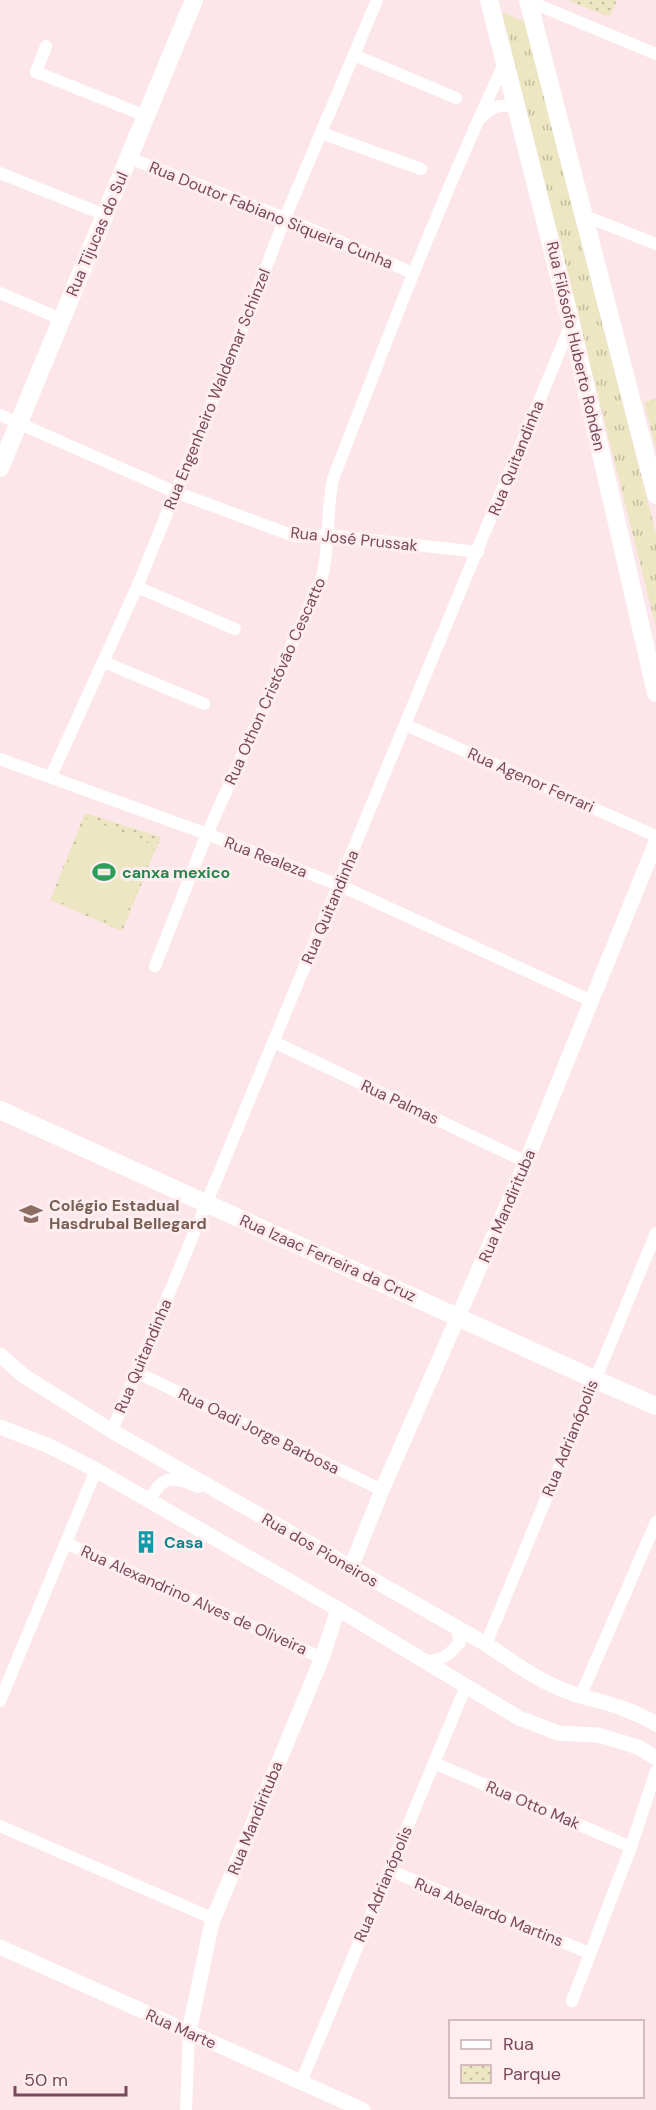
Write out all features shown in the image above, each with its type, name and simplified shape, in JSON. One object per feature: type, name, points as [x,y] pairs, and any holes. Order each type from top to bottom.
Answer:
[{"type":"main road","name":"Rua Tijucas do Sul","points":[[0,468],[193,0]]},
{"type":"main road","name":"Rua Filósofo Huberto Rohden","points":[[489,0],[582,367],[656,693]]},
{"type":"main road","points":[[527,0],[656,495]]},
{"type":"main road","name":"Rua Izaac Ferreira da Cruz","points":[[0,1110],[656,1406]]},
{"type":"street","name":"Rua Engenheiro Waldemar Schinzel","points":[[51,776],[137,587],[285,218],[377,0]]},
{"type":"street","points":[[527,0],[656,54]]},
{"type":"street","points":[[46,46],[36,72],[146,116]]},
{"type":"street","points":[[354,55],[456,98]]},
{"type":"street","name":"Rua Othon Cristóvão Cescatto","points":[[155,966],[207,834],[322,577],[327,557],[328,504],[333,479],[413,273],[476,123],[506,60]]},
{"type":"street","name":"Rua Othon Cristóvão Cescatto","points":[[476,123],[495,106],[505,104],[518,109]]},
{"type":"street","points":[[321,132],[421,169]]},
{"type":"street","name":"Rua Doutor Fabiano Siqueira Cunha","points":[[129,158],[285,218],[413,273]]},
{"type":"street","points":[[0,173],[105,216]]},
{"type":"street","points":[[585,216],[656,244]]},
{"type":"street","points":[[0,293],[61,319]]},
{"type":"street","name":"Rua Quitandinha","points":[[112,1431],[571,323]]},
{"type":"street","name":"Rua Quitandinha","points":[[547,383],[558,368],[565,363],[582,367]]},
{"type":"street","name":"Rua José Prussak","points":[[0,415],[175,492],[294,536],[327,535],[478,552]]},
{"type":"street","points":[[137,587],[235,629]]},
{"type":"street","points":[[104,662],[204,704]]},
{"type":"street","name":"Rua Agenor Ferrari","points":[[406,725],[656,836]]},
{"type":"street","name":"Rua Realeza","points":[[0,759],[51,776],[339,885],[592,1001]]},
{"type":"street","name":"Rua Mandirituba","points":[[351,1567],[382,1490],[526,1162],[656,842]]},
{"type":"street","name":"Rua Palmas","points":[[274,1042],[526,1162]]},
{"type":"street","name":"Rua Adrianópolis","points":[[486,1644],[656,1233]]},
{"type":"street","name":"Rua dos Pioneiros","points":[[0,1355],[24,1376],[112,1431],[486,1644],[540,1680],[619,1707],[654,1723]]},
{"type":"street","name":"Rua Oadi Jorge Barbosa","points":[[136,1372],[382,1490]]},
{"type":"street","points":[[0,1427],[47,1445],[96,1470],[338,1609],[519,1718],[558,1733],[598,1735],[638,1747],[656,1758]]},
{"type":"street","points":[[0,1701],[96,1470]]},
{"type":"street","points":[[150,1501],[162,1482],[171,1479],[185,1481],[238,1503]]},
{"type":"street","points":[[581,1695],[656,1522]]},
{"type":"street","name":"Rua Alexandrino Alves de Oliveira","points":[[66,1543],[322,1658]]},
{"type":"street","name":"Rua Mandirituba","points":[[189,2032],[214,1919],[322,1658],[338,1609]]},
{"type":"street","points":[[424,1662],[442,1659],[451,1653],[460,1642],[456,1627]]},
{"type":"street","name":"Rua Adrianópolis","points":[[301,2082],[466,1686]]},
{"type":"street","name":"Rua Otto Mak","points":[[434,1763],[631,1847]]},
{"type":"street","points":[[572,2001],[631,1847],[656,1771]]},
{"type":"street","points":[[0,1826],[214,1919]]},
{"type":"street","name":"Rua Abelardo Martins","points":[[389,1870],[589,1953]]},
{"type":"street","name":"Rua Marte","points":[[0,1947],[363,2110]]},
{"type":"street","points":[[186,2110],[189,2032]]},
{"type":"green space","points":[[567,0],[617,0],[610,17]]},
{"type":"green space","points":[[502,12],[525,22],[656,534],[656,627]]},
{"type":"green space","points":[[655,399],[656,402],[656,449],[644,402]]},
{"type":"green space","name":"canxa mexico","points":[[85,813],[161,837],[122,931],[50,900]]},
{"type":"green space","name":"canxa mexico","points":[[87,818],[155,846],[121,927],[53,899]]},
{"type":"place","name":"canxa mexico","points":[[104,872]]},
{"type":"place","name":"Colégio Estadual Hasdrubal Bellegard","points":[[31,1214]]},
{"type":"place","name":"Casa","points":[[146,1542]]}]
